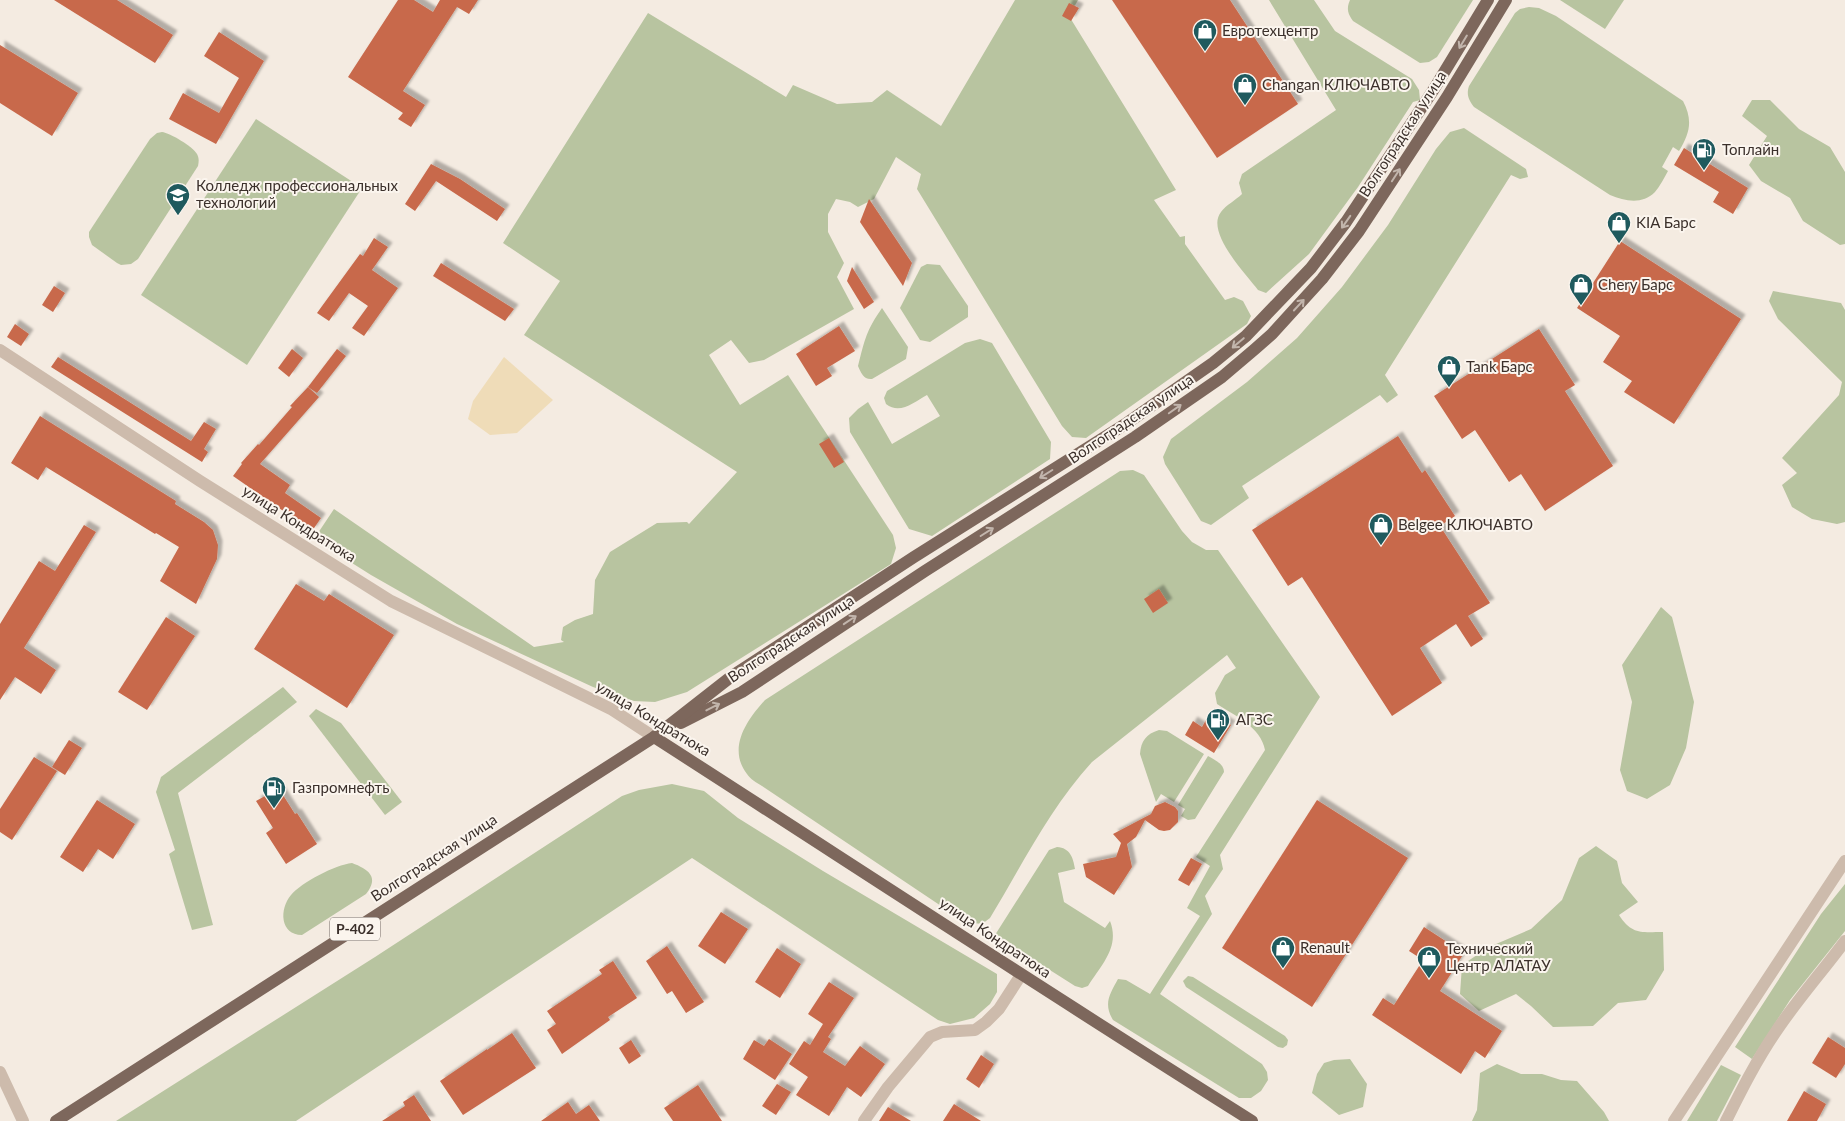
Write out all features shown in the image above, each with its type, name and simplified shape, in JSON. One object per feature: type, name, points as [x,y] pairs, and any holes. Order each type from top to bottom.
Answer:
[{"type":"main road","name":"Волгоградская улица","points":[[56,1121],[654,736],[732,676],[914,557],[1127,424],[1214,363],[1246,336],[1311,268],[1346,222],[1434,89],[1488,0]]},
{"type":"main road","name":"Волгоградская улица","points":[[654,736],[742,692],[925,571],[1135,437],[1222,377],[1255,349],[1272,334],[1322,279],[1359,231],[1447,97],[1506,0]]},
{"type":"main road","name":"улица Кондратюка","points":[[654,736],[1022,975],[1252,1121]]},
{"type":"street","name":"улица Кондратюка","points":[[0,350],[200,481],[391,601],[611,709],[654,736]]},
{"type":"street","points":[[1674,1121],[1843,867]]},
{"type":"street","points":[[1726,1121],[1751,1071],[1773,1035],[1799,998],[1845,941]]},
{"type":"street","points":[[864,1121],[888,1087],[930,1037],[942,1032],[975,1030],[986,1022],[999,1008],[1022,975]]},
{"type":"street","points":[[0,1072],[23,1121]]},
{"type":"green space","points":[[1015,0],[1078,0],[1069,16],[1176,190],[1154,200],[1180,237],[1185,236],[1185,244],[1225,300],[1234,297],[1243,301],[1251,316],[1247,324],[1086,438],[1072,437],[1062,426],[917,189],[921,174],[896,157],[874,199],[858,207],[850,202],[836,199],[828,214],[828,232],[844,263],[837,277],[854,309],[764,360],[749,363],[731,340],[709,355],[740,405],[788,375],[893,535],[896,548],[891,564],[687,692],[655,702],[634,701],[593,687],[457,624],[371,575],[314,539],[334,509],[534,647],[564,642],[561,640],[563,627],[575,620],[593,614],[595,580],[610,552],[657,523],[687,522],[689,524],[737,472],[524,335],[560,281],[503,243],[648,13],[786,97],[793,85],[837,104],[872,102],[887,90],[941,126]]},
{"type":"green space","points":[[1269,0],[1314,0],[1335,31],[1412,79],[1419,90],[1420,100],[1413,102],[1358,187],[1309,254],[1266,293],[1258,290],[1229,252],[1218,230],[1218,220],[1221,212],[1242,194],[1239,183],[1242,174],[1336,110]]},
{"type":"green space","points":[[1350,0],[1473,0],[1437,57],[1429,62],[1420,63],[1353,21],[1348,11]]},
{"type":"green space","points":[[1560,0],[1624,0],[1605,29]]},
{"type":"green space","points":[[1529,7],[1539,8],[1556,16],[1683,101],[1689,120],[1686,138],[1679,151],[1673,147],[1662,167],[1668,171],[1657,190],[1650,196],[1633,201],[1610,195],[1474,107],[1469,100],[1469,86],[1515,13],[1520,9]]},
{"type":"green space","points":[[1752,100],[1770,100],[1799,129],[1830,147],[1845,172],[1845,244],[1840,245],[1803,221],[1790,198],[1761,181],[1749,165],[1767,136],[1742,116]]},
{"type":"green space","points":[[256,119],[362,188],[247,365],[141,295]]},
{"type":"green space","points":[[1464,128],[1526,169],[1528,177],[1520,179],[1511,175],[1385,375],[1398,395],[1387,403],[1380,395],[1242,486],[1249,498],[1211,525],[1201,521],[1165,464],[1163,457],[1171,439],[1247,382],[1297,338],[1342,287],[1388,225],[1436,149],[1450,132]]},
{"type":"green space","points":[[162,132],[181,140],[191,147],[197,154],[198,166],[138,259],[131,264],[121,265],[92,245],[89,232],[150,139],[157,133]]},
{"type":"green space","points":[[927,264],[940,265],[968,306],[968,317],[930,342],[920,340],[900,308],[921,267]]},
{"type":"green space","points":[[1773,291],[1841,303],[1845,310],[1845,522],[1837,524],[1812,519],[1792,507],[1782,485],[1797,473],[1782,458],[1839,395],[1842,382],[1778,319],[1769,301]]},
{"type":"green space","points":[[882,308],[908,347],[906,359],[869,379],[863,376],[858,366],[872,323]]},
{"type":"green space","points":[[980,339],[992,343],[1051,442],[1050,459],[932,536],[909,529],[850,432],[849,418],[868,402],[892,444],[940,416],[927,395],[902,408],[891,407],[886,404],[884,398],[887,391],[965,343]]},
{"type":"green space","points":[[1133,470],[1144,475],[1182,531],[1192,542],[1206,550],[1218,550],[1320,697],[1220,855],[1223,869],[1205,896],[1212,914],[1160,994],[1262,1064],[1267,1072],[1268,1080],[1261,1091],[1251,1098],[1239,1098],[1113,1020],[1108,1009],[1110,994],[1118,979],[1126,980],[1150,994],[1200,916],[1187,908],[1210,866],[1196,857],[1265,750],[1263,742],[1253,729],[1217,704],[1215,693],[1225,675],[1236,668],[1227,655],[1092,762],[1063,798],[1025,857],[990,918],[982,924],[965,922],[754,781],[748,776],[741,764],[739,754],[739,744],[746,725],[765,700],[1120,471]]},
{"type":"green space","points":[[1661,607],[1672,617],[1694,702],[1686,748],[1670,785],[1647,799],[1627,791],[1620,770],[1632,702],[1622,665]]},
{"type":"green space","points":[[283,687],[297,702],[178,793],[213,925],[192,930],[169,854],[175,850],[156,792],[161,777]]},
{"type":"green space","points":[[316,709],[341,723],[402,802],[385,815],[309,716]]},
{"type":"green space","points":[[1159,730],[1167,731],[1204,754],[1174,802],[1161,794],[1156,802],[1140,754],[1145,739]]},
{"type":"green space","points":[[1208,756],[1221,764],[1224,772],[1195,819],[1188,820],[1181,816],[1185,809],[1178,805]]},
{"type":"green space","points":[[672,784],[704,791],[738,818],[823,871],[997,974],[997,992],[990,1004],[974,1018],[950,1024],[938,1020],[692,858],[296,1121],[116,1121],[375,957],[622,796],[639,790]]},
{"type":"green space","points":[[1596,846],[1617,861],[1622,883],[1638,902],[1619,915],[1628,926],[1638,931],[1663,932],[1664,970],[1646,1000],[1618,1003],[1593,1026],[1553,1027],[1516,994],[1479,1011],[1460,994],[1462,965],[1489,947],[1531,929],[1562,900],[1579,858]]},
{"type":"green space","points":[[1057,847],[1068,851],[1075,869],[1058,873],[1064,902],[1105,928],[1110,921],[1112,930],[1113,939],[1104,963],[1088,986],[1082,988],[1075,986],[995,935],[1049,850]]},
{"type":"green space","points":[[352,863],[367,871],[372,878],[372,883],[366,894],[302,935],[289,931],[283,914],[291,895],[319,875]]},
{"type":"green space","points":[[1845,884],[1845,931],[1790,1000],[1752,1059],[1735,1047],[1821,914]]},
{"type":"green space","points":[[1188,976],[1193,977],[1285,1036],[1288,1040],[1287,1045],[1283,1048],[1278,1047],[1186,987],[1183,981]]},
{"type":"green space","points":[[1350,1059],[1367,1084],[1363,1107],[1339,1115],[1312,1093],[1317,1074],[1324,1063]]},
{"type":"green space","points":[[1497,1064],[1521,1074],[1542,1074],[1561,1080],[1577,1081],[1604,1112],[1609,1121],[1472,1121],[1477,1110],[1480,1073]]},
{"type":"green space","points":[[1721,1065],[1741,1075],[1717,1121],[1687,1121]]},
{"type":"sand","points":[[504,357],[553,400],[517,433],[490,435],[468,419],[473,401]]},
{"type":"building","points":[[54,0],[117,0],[173,35],[155,63]]},
{"type":"building","points":[[398,0],[414,0],[433,12],[440,0],[478,0],[469,14],[457,7],[403,91],[425,105],[411,127],[398,119],[403,113],[348,77]]},
{"type":"building","name":"Евротехцентр","points":[[1112,0],[1230,0],[1298,104],[1217,158]]},
{"type":"building","points":[[1069,3],[1079,8],[1071,21],[1062,16]]},
{"type":"building","points":[[219,32],[264,61],[216,144],[169,119],[183,93],[219,113],[239,78],[204,56]]},
{"type":"building","points":[[0,45],[78,93],[52,136],[0,103]]},
{"type":"building","points":[[1684,148],[1748,188],[1733,214],[1713,202],[1719,192],[1674,165]]},
{"type":"building","points":[[431,164],[460,179],[505,209],[497,221],[436,181],[415,211],[405,204]]},
{"type":"building","points":[[869,199],[912,263],[903,286],[860,222]]},
{"type":"building","points":[[374,238],[388,247],[372,270],[398,288],[364,336],[352,328],[368,306],[349,293],[329,321],[317,313],[360,254],[363,256]]},
{"type":"building","points":[[1620,241],[1741,319],[1674,424],[1624,392],[1632,381],[1603,362],[1620,336],[1577,308]]},
{"type":"building","points":[[441,263],[514,309],[505,321],[433,276]]},
{"type":"building","points":[[852,267],[874,302],[864,309],[847,281]]},
{"type":"building","points":[[54,286],[65,293],[53,312],[42,305]]},
{"type":"building","points":[[15,324],[29,334],[21,346],[7,337]]},
{"type":"building","points":[[839,326],[855,351],[827,368],[832,376],[816,386],[796,354]]},
{"type":"building","points":[[1539,329],[1575,385],[1565,391],[1613,466],[1545,511],[1521,474],[1509,482],[1475,430],[1462,439],[1434,396]]},
{"type":"building","points":[[292,349],[303,358],[289,377],[278,368]]},
{"type":"building","points":[[337,349],[346,356],[317,393],[308,387]]},
{"type":"building","points":[[58,357],[191,441],[204,422],[216,429],[204,449],[208,452],[202,462],[51,367]]},
{"type":"building","points":[[308,387],[319,397],[260,464],[290,485],[285,493],[321,518],[312,531],[233,476],[241,463],[259,445]]},
{"type":"building","points":[[40,416],[176,501],[175,504],[204,522],[213,530],[218,545],[217,559],[196,604],[160,581],[179,547],[46,467],[38,480],[11,463]]},
{"type":"building","points":[[1398,436],[1422,473],[1425,470],[1455,516],[1440,526],[1490,603],[1468,616],[1483,639],[1471,647],[1456,624],[1420,648],[1442,683],[1392,716],[1302,577],[1288,586],[1252,530]]},
{"type":"building","points":[[829,438],[844,462],[834,468],[819,444]]},
{"type":"building","points":[[84,525],[96,532],[24,648],[56,670],[41,694],[15,677],[0,700],[0,624],[39,561],[55,571]]},
{"type":"building","points":[[296,584],[324,601],[329,594],[394,635],[347,708],[254,649]]},
{"type":"building","points":[[1159,589],[1168,603],[1153,613],[1144,599]]},
{"type":"building","points":[[166,617],[195,636],[147,710],[118,692]]},
{"type":"building","points":[[1218,717],[1231,725],[1214,753],[1185,735],[1193,721],[1202,727],[1206,720],[1213,724]]},
{"type":"building","points":[[69,740],[82,748],[65,775],[52,767]]},
{"type":"building","points":[[34,757],[57,771],[12,840],[0,832],[0,809]]},
{"type":"building","points":[[276,784],[317,844],[286,864],[266,833],[273,828],[256,801],[265,796],[263,793]]},
{"type":"building","points":[[97,800],[135,824],[113,859],[98,849],[83,872],[60,857]]},
{"type":"building","points":[[1317,800],[1408,858],[1312,1007],[1222,948]]},
{"type":"building","points":[[1165,802],[1175,807],[1178,811],[1178,822],[1170,830],[1164,831],[1159,830],[1145,820],[1136,837],[1127,844],[1132,867],[1114,895],[1086,877],[1083,864],[1116,857],[1121,843],[1113,834],[1151,814],[1155,806]]},
{"type":"building","points":[[1191,858],[1202,864],[1189,886],[1178,880]]},
{"type":"building","points":[[721,912],[748,929],[725,964],[698,946]]},
{"type":"building","points":[[1424,927],[1464,953],[1440,991],[1502,1031],[1485,1058],[1475,1051],[1461,1074],[1372,1015],[1383,998],[1394,1005],[1423,960],[1409,951]]},
{"type":"building","points":[[667,946],[704,1002],[686,1013],[672,991],[667,994],[646,961]]},
{"type":"building","points":[[777,948],[801,964],[780,998],[755,982]]},
{"type":"building","points":[[613,961],[637,998],[608,1017],[610,1020],[562,1054],[547,1030],[556,1024],[547,1011],[602,974],[599,970]]},
{"type":"building","points":[[829,982],[854,998],[828,1037],[831,1039],[823,1052],[845,1066],[860,1046],[885,1064],[861,1097],[847,1087],[829,1116],[796,1095],[808,1077],[789,1064],[804,1041],[810,1045],[823,1024],[808,1014]]},
{"type":"building","points":[[512,1033],[536,1068],[463,1115],[440,1081]]},
{"type":"building","points":[[1828,1037],[1845,1048],[1845,1064],[1836,1078],[1812,1063]]},
{"type":"building","points":[[769,1039],[792,1054],[775,1080],[743,1059],[754,1040],[764,1046]]},
{"type":"building","points":[[631,1040],[641,1056],[629,1064],[619,1048]]},
{"type":"building","points":[[981,1055],[994,1064],[979,1088],[966,1079]]},
{"type":"building","points":[[777,1084],[791,1092],[776,1115],[762,1106]]},
{"type":"building","points":[[698,1085],[722,1121],[673,1121],[664,1108]]},
{"type":"building","points":[[1804,1091],[1826,1104],[1817,1121],[1787,1121]]},
{"type":"building","points":[[414,1095],[431,1121],[382,1121],[405,1106],[403,1102]]},
{"type":"building","points":[[568,1102],[576,1114],[589,1105],[600,1121],[541,1121]]},
{"type":"building","points":[[954,1104],[981,1121],[943,1121]]},
{"type":"building","points":[[888,1107],[911,1121],[879,1121]]},
{"type":"place","name":"Евротехцентр","points":[[1205,52]]},
{"type":"place","name":"Changan КЛЮЧАВТО","points":[[1245,106]]},
{"type":"place","name":"Топлайн","points":[[1704,171]]},
{"type":"place","name":"Колледж профессиональных технологий","points":[[178,216]]},
{"type":"place","name":"KIA Барс","points":[[1619,244]]},
{"type":"place","name":"Chery Барс","points":[[1581,306]]},
{"type":"place","name":"Tank Барс","points":[[1449,388]]},
{"type":"place","name":"Belgee КЛЮЧАВТО","points":[[1381,546]]},
{"type":"place","name":"АГЗС","points":[[1218,741]]},
{"type":"place","name":"Газпромнефть","points":[[274,809]]},
{"type":"place","name":"Renault","points":[[1283,969]]},
{"type":"place","name":"Технический Центр АЛАТАУ","points":[[1429,979]]}]
